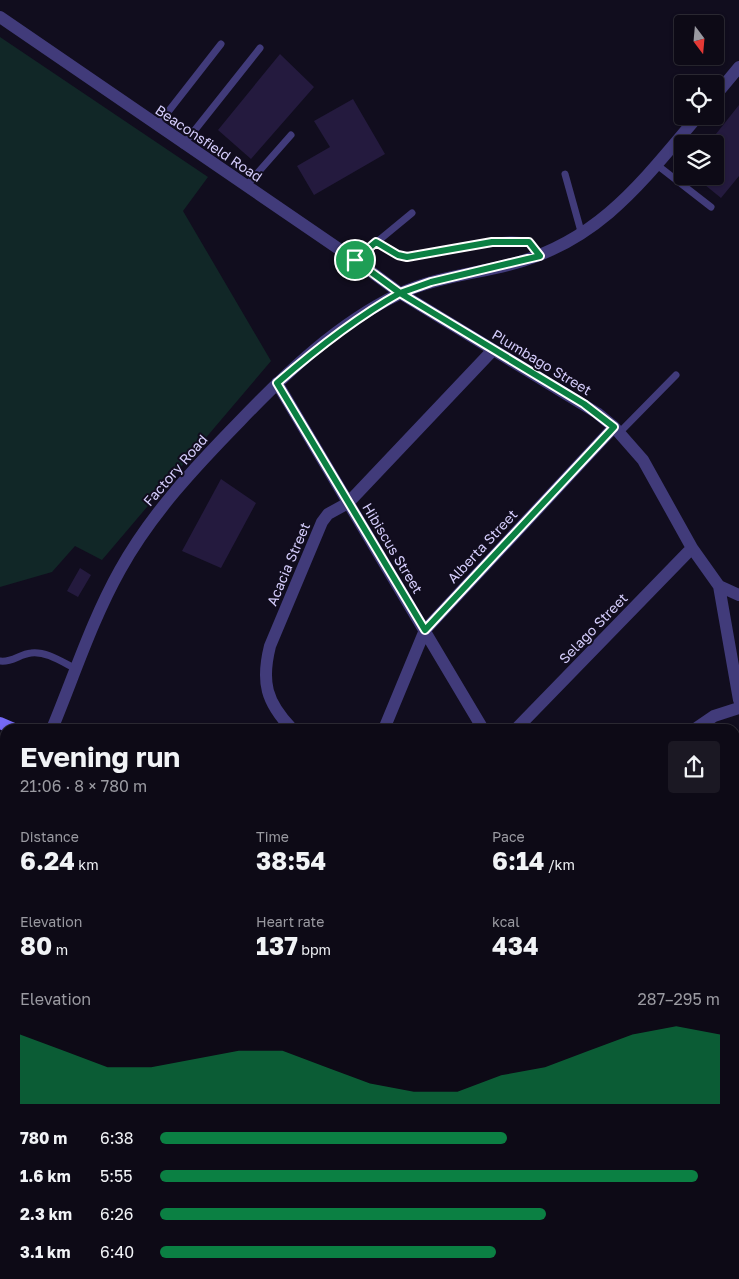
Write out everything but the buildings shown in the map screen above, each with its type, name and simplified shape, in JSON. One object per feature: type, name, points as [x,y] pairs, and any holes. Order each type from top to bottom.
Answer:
[{"type":"street","name":"Beaconsfield Road","points":[[0,17],[156,126],[355,260],[400,293]]},
{"type":"street","points":[[724,85],[739,67]]},
{"type":"street","name":"Factory Road","points":[[54,724],[119,572],[154,518],[214,448],[277,383],[352,322],[400,293],[431,282],[540,256],[582,235],[611,213],[657,165],[690,125]]},
{"type":"street","name":"Plumbago Street","points":[[400,293],[492,351],[584,404],[617,430],[648,468],[692,548],[719,586]]},
{"type":"street","name":"Acacia Street","points":[[288,724],[273,706],[268,694],[265,676],[268,655],[319,528],[328,514],[348,503],[492,351]]},
{"type":"street","name":"Hibiscus Street","points":[[277,383],[480,724]]},
{"type":"street","name":"Alberta Street","points":[[386,724],[425,630],[617,430]]},
{"type":"street","name":"Selago Street","points":[[521,724],[692,548]]},
{"type":"street","points":[[719,586],[739,595]]},
{"type":"street","points":[[719,586],[739,700]]},
{"type":"street","points":[[702,724],[714,716],[739,708]]},
{"type":"lane","points":[[156,126],[221,44]]},
{"type":"lane","points":[[183,144],[260,48]]},
{"type":"lane","points":[[246,186],[291,135]]},
{"type":"lane","points":[[657,165],[711,207]]},
{"type":"lane","points":[[565,174],[582,235]]},
{"type":"lane","points":[[355,260],[412,213]]},
{"type":"lane","points":[[376,242],[398,255],[407,257],[492,242],[524,241],[533,245],[540,256]]},
{"type":"lane","points":[[617,430],[676,375]]},
{"type":"lane","points":[[0,661],[10,661],[30,653],[40,653],[76,669]]},
{"type":"green space","points":[[0,37],[208,177],[183,211],[271,361],[102,560],[75,546],[52,572],[0,587]]},
{"type":"route","points":[[355,260],[376,242],[398,255],[407,257],[492,242],[529,242],[540,256],[486,270],[453,276],[400,293],[492,351],[584,404],[614,427],[425,630],[277,383],[366,312],[400,293],[355,260]]}]
